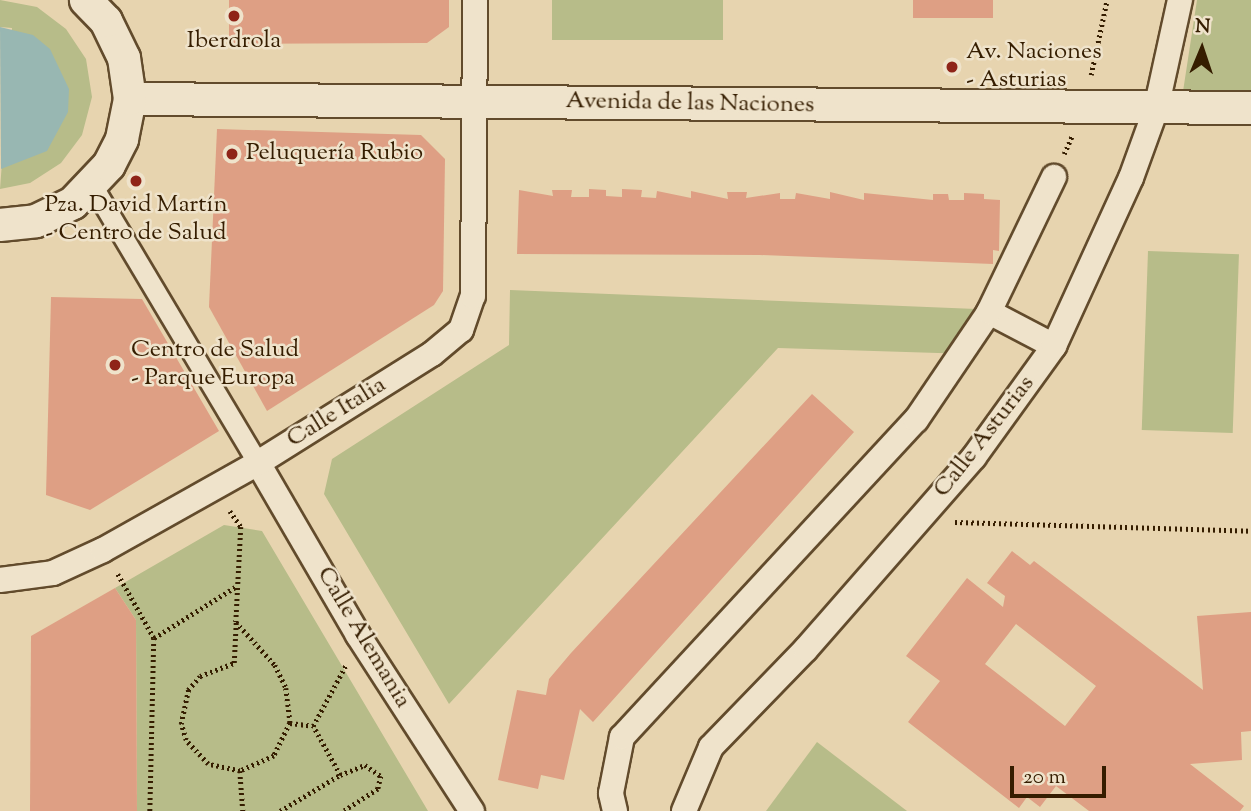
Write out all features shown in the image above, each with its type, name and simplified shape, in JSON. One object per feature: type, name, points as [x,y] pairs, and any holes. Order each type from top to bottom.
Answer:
[{"type":"street","points":[[0,225],[36,220],[73,203],[92,185],[122,139],[130,99],[124,58],[106,21],[86,0]]},
{"type":"street","name":"Calle Italia","points":[[0,580],[53,573],[103,550],[258,463],[432,354],[461,330],[474,296],[475,0]]},
{"type":"street","name":"Calle Asturias","points":[[684,811],[711,747],[974,457],[1054,346],[1131,178],[1156,109],[1180,0]]},
{"type":"street","name":"Avenida de las Naciones","points":[[130,99],[1251,108]]},
{"type":"street","points":[[615,811],[611,793],[622,737],[916,420],[989,312],[1054,177]]},
{"type":"street","points":[[92,185],[258,463]]},
{"type":"street","points":[[989,312],[1054,346]]},
{"type":"street","name":"Calle Alemania","points":[[258,463],[358,635],[472,811]]},
{"type":"path","points":[[215,486],[241,527],[237,586],[234,663],[216,666],[194,683],[181,707],[181,724],[186,740],[208,764],[240,771],[274,756],[290,723],[286,688],[275,665],[236,622]]},
{"type":"path","points":[[918,521],[1251,531]]},
{"type":"path","points":[[103,550],[154,638],[150,811]]},
{"type":"path","points":[[154,638],[237,586]]},
{"type":"path","points":[[313,726],[358,635]]},
{"type":"path","points":[[290,723],[313,726]]},
{"type":"path","points":[[313,726],[340,775]]},
{"type":"path","points":[[280,811],[340,775],[369,765],[381,776],[378,789],[344,811]]},
{"type":"path","points":[[240,771],[243,811]]},
{"type":"green space","points":[[0,0],[37,7],[66,29],[86,59],[92,97],[82,135],[61,163],[30,183],[0,189],[12,28],[0,27]]},
{"type":"green space","points":[[552,0],[723,0],[723,40],[552,40]]},
{"type":"green space","points":[[1197,0],[1251,0],[1251,99],[1182,98]]},
{"type":"green space","points":[[1148,251],[1239,254],[1233,433],[1142,430]]},
{"type":"green space","points":[[510,290],[976,309],[970,354],[778,348],[449,704],[324,494],[332,459],[509,345]]},
{"type":"green space","points":[[224,525],[262,531],[428,811],[137,811],[136,620],[115,588]]},
{"type":"green space","points":[[817,742],[907,811],[766,811]]},
{"type":"water","points":[[0,27],[33,35],[50,49],[69,89],[68,112],[47,151],[1,169]]},
{"type":"building","points":[[229,0],[449,0],[449,27],[427,43],[229,44]]},
{"type":"building","points":[[913,0],[993,0],[993,18],[913,18]]},
{"type":"building","points":[[217,129],[421,135],[445,159],[443,291],[434,305],[267,411],[209,307]]},
{"type":"building","points":[[589,189],[606,190],[606,196],[622,197],[622,189],[642,190],[641,197],[656,198],[657,191],[691,198],[691,191],[728,199],[727,192],[747,192],[746,198],[780,193],[780,199],[795,199],[796,193],[830,199],[830,192],[864,200],[864,193],[933,200],[933,194],[948,194],[949,200],[964,200],[964,193],[984,194],[984,199],[1000,200],[999,251],[993,250],[993,264],[760,255],[517,254],[519,190],[553,196],[552,190],[572,190],[571,197],[589,197]]},
{"type":"building","name":"Centro de Salud - Parque Europa","points":[[51,297],[142,299],[219,431],[90,510],[46,495]]},
{"type":"building","points":[[812,394],[854,432],[593,722],[580,709],[564,780],[541,775],[538,789],[498,780],[517,690],[546,695],[549,679],[571,653]]},
{"type":"building","points":[[1012,551],[1030,565],[1034,561],[1203,690],[1197,616],[1251,612],[1251,731],[1241,732],[1242,760],[1190,764],[1244,806],[1240,811],[1089,811],[1056,786],[1040,807],[1027,797],[1019,808],[908,722],[940,681],[906,656],[967,578],[1003,607],[1005,596],[987,583]],"holes":[[[1016,624],[1096,686],[1065,726],[985,664]]]},
{"type":"building","points":[[115,588],[136,620],[137,811],[30,811],[31,636]]},
{"type":"place","name":"Iberdrola","points":[[234,16]]},
{"type":"place","name":"Av. Naciones - Asturias","points":[[952,67]]},
{"type":"place","name":"Peluquería Rubio","points":[[232,154]]},
{"type":"place","name":"Pza. David Martín - Centro de Salud","points":[[136,181]]},
{"type":"place","name":"Centro de Salud - Parque Europa","points":[[115,365]]}]
